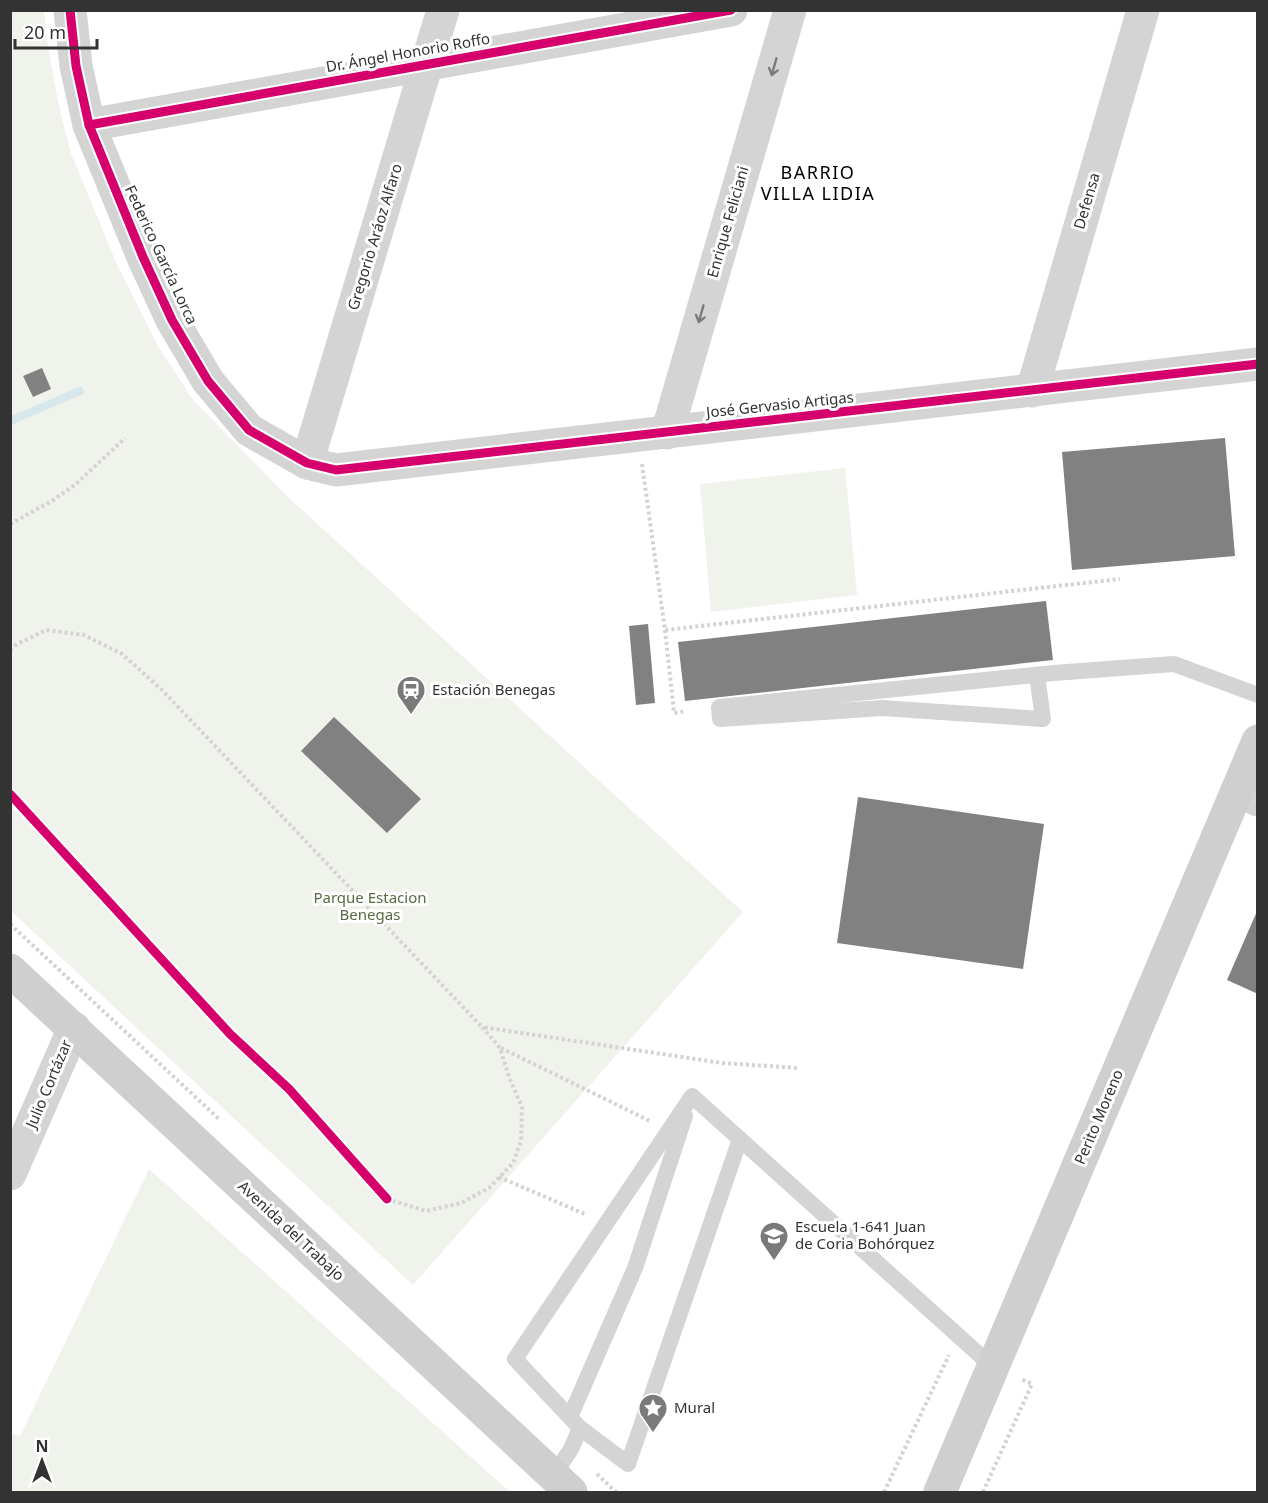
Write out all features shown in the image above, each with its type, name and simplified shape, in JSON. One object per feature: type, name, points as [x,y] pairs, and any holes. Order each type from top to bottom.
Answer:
[{"type":"main road","name":"Perito Moreno","points":[[940,1492],[993,1367],[1247,795],[1257,741]]},
{"type":"main road","name":"Avenida del Trabajo","points":[[10,970],[562,1484]]},
{"type":"street","name":"Federico García Lorca","points":[[70,10],[76,66],[89,125],[115,191],[172,320],[208,381],[249,430],[307,463]]},
{"type":"street","name":"Gregorio Aráoz Alfaro","points":[[307,463],[443,10]]},
{"type":"street","name":"Dr. Ángel Honorio Roffo","points":[[89,125],[731,10]]},
{"type":"street","name":"Enrique Feliciani","points":[[667,433],[790,10]]},
{"type":"street","name":"Defensa","points":[[1032,391],[1143,10]]},
{"type":"street","name":"José Gervasio Artigas","points":[[307,463],[336,470],[1257,364]]},
{"type":"street","name":"Julio Cortázar","points":[[10,1174],[74,1028]]},
{"type":"lane","points":[[1037,675],[1043,719],[882,708],[720,719],[719,707],[1037,675],[1174,664],[1257,695]]},
{"type":"lane","points":[[692,1096],[993,1367]]},
{"type":"lane","points":[[562,1484],[575,1423],[635,1268],[692,1096]]},
{"type":"lane","points":[[692,1096],[515,1359],[575,1423],[628,1464],[740,1139]]},
{"type":"path","points":[[10,524],[52,501],[76,484],[125,438]]},
{"type":"path","points":[[644,474],[674,713],[686,711]]},
{"type":"path","points":[[665,630],[1120,579]]},
{"type":"path","points":[[10,650],[17,644],[46,630],[84,635],[122,654],[162,690],[500,1048],[522,1107],[521,1141],[513,1163],[489,1188],[461,1203],[426,1211],[387,1199],[379,1191]]},
{"type":"path","points":[[482,1027],[722,1063],[798,1068]]},
{"type":"path","points":[[500,1048],[669,1130]]},
{"type":"path","points":[[500,1177],[606,1223]]},
{"type":"path","points":[[884,1492],[958,1335]]},
{"type":"path","points":[[983,1492],[1032,1384],[993,1367]]},
{"type":"green space","name":"Parque Estacion Benegas","points":[[10,11],[44,11],[59,107],[70,151],[118,267],[158,346],[193,400],[289,498],[743,912],[413,1285],[11,911]]},
{"type":"green space","points":[[845,468],[857,595],[711,612],[700,484]]},
{"type":"green space","points":[[149,1169],[510,1492],[11,1492],[11,1433],[20,1436]]},
{"type":"building","points":[[42,368],[51,389],[33,397],[23,376]]},
{"type":"building","points":[[1225,438],[1235,556],[1072,570],[1062,452]]},
{"type":"building","points":[[1046,601],[1053,660],[685,701],[678,642]]},
{"type":"building","points":[[648,624],[655,703],[636,705],[629,626]]},
{"type":"building","points":[[334,717],[421,799],[387,833],[301,751]]},
{"type":"building","points":[[858,797],[1044,824],[1023,969],[837,943]]},
{"type":"building","points":[[1258,909],[1258,994],[1227,980]]},
{"type":"waterway","points":[[10,421],[80,391]]},
{"type":"cycle path","points":[[70,10],[76,66],[89,125],[143,257],[172,320],[208,381],[249,430],[307,463],[336,470],[1258,364]]},
{"type":"cycle path","points":[[89,125],[731,10]]},
{"type":"cycle path","points":[[10,794],[230,1034],[289,1089],[387,1199]]},
{"type":"place","name":"Estación Benegas","points":[[411,716]]},
{"type":"place","name":"Escuela 1-641 Juan de Coria Bohórquez","points":[[774,1262]]},
{"type":"place","name":"Mural","points":[[653,1434]]},
{"type":"district","name":"BARRIO VILLA LIDIA","points":[[818,183]]}]
